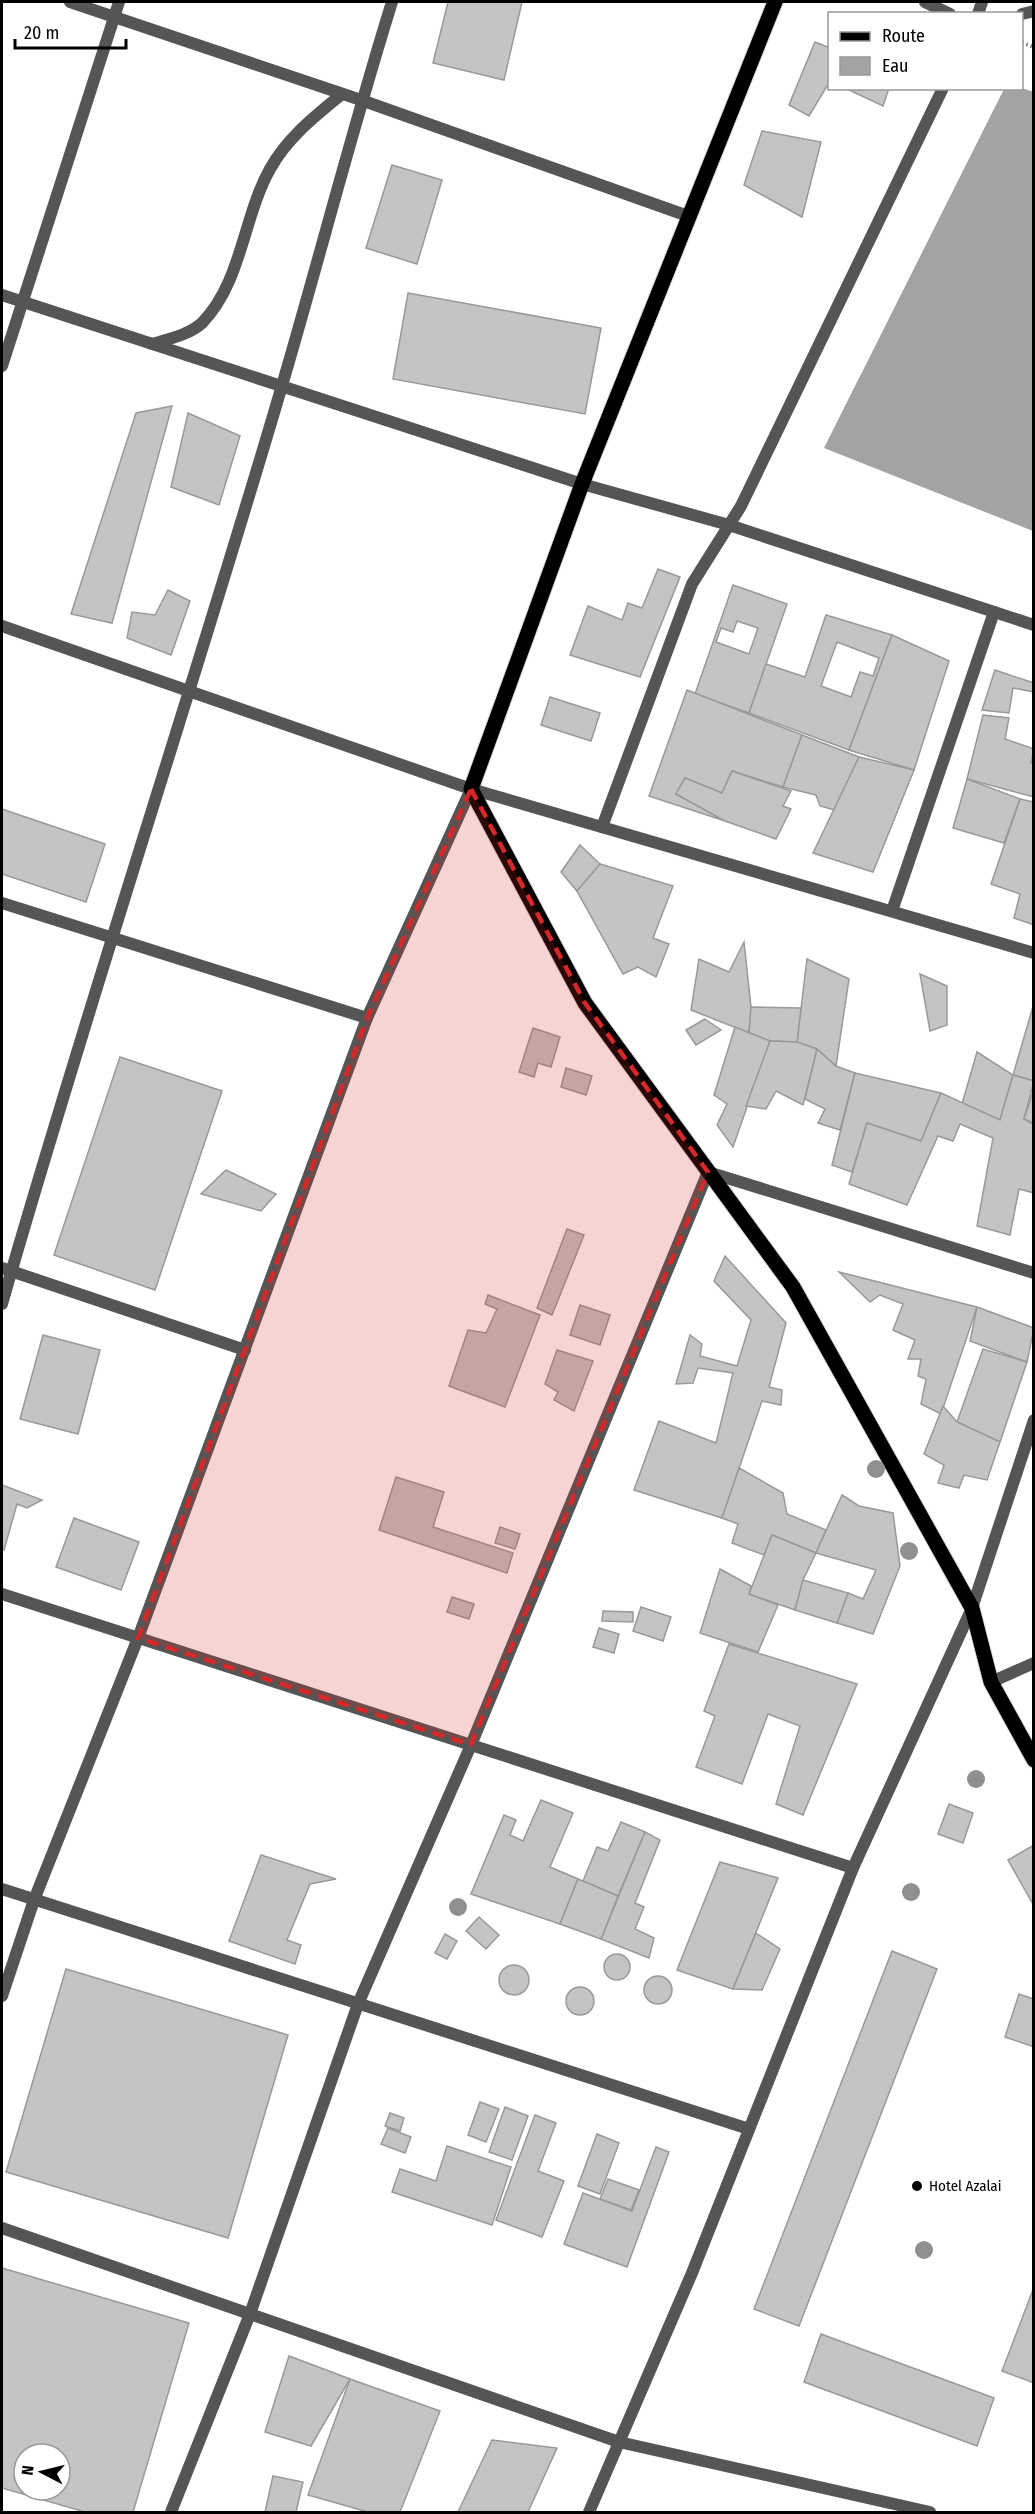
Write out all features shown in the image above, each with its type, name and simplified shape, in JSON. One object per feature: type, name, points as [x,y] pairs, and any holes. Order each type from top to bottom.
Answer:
[{"type":"main road","points":[[775,2],[582,484],[471,789],[585,1003],[794,1287],[972,1608],[991,1682],[1034,1760]]},
{"type":"street","points":[[70,2],[361,100],[688,216]]},
{"type":"street","points":[[2,366],[119,2]]},
{"type":"street","points":[[2,1304],[6,1270],[282,388],[361,100],[392,2]]},
{"type":"street","points":[[925,2],[946,12]]},
{"type":"street","points":[[602,827],[692,584],[741,506],[942,90]]},
{"type":"street","points":[[152,344],[184,333],[201,324],[216,304],[232,273],[270,169],[302,127],[342,94]]},
{"type":"street","points":[[2,295],[582,484],[729,525],[1034,625]]},
{"type":"street","points":[[891,911],[994,612]]},
{"type":"street","points":[[2,626],[188,693],[471,789],[1034,953]]},
{"type":"street","points":[[2,1996],[34,1900],[138,1638],[367,1018],[471,789]]},
{"type":"street","points":[[2,903],[367,1018]]},
{"type":"street","points":[[171,2512],[250,2314],[358,2004],[471,1745],[708,1172],[1034,1273]]},
{"type":"street","points":[[6,1270],[245,1350]]},
{"type":"street","points":[[589,2512],[692,2273],[853,1868],[972,1608],[1034,1420]]},
{"type":"street","points":[[2,1594],[853,1868]]},
{"type":"street","points":[[991,1682],[1034,1663]]},
{"type":"street","points":[[2,1889],[749,2129]]},
{"type":"street","points":[[2,2228],[620,2442],[930,2512]]},
{"type":"highlighted area","points":[[471,789],[585,1003],[708,1172],[471,1745],[138,1638],[367,1018]]},
{"type":"water","points":[[1023,88],[1034,92],[1033,531],[824,448],[1003,90]]},
{"type":"building","points":[[448,2],[522,2],[504,80],[433,63]]},
{"type":"building","points":[[815,42],[828,47],[828,84],[809,116],[789,105]]},
{"type":"building","points":[[849,90],[888,90],[883,106]]},
{"type":"building","points":[[762,131],[821,142],[802,217],[744,185]]},
{"type":"building","points":[[392,165],[442,180],[417,264],[366,248]]},
{"type":"building","points":[[408,293],[601,328],[585,414],[393,379]]},
{"type":"building","points":[[172,406],[112,623],[71,614],[136,413]]},
{"type":"building","points":[[188,413],[240,436],[219,505],[171,487]]},
{"type":"building","points":[[658,569],[680,577],[640,677],[570,655],[588,606],[622,620],[628,603],[642,608]]},
{"type":"building","points":[[733,585],[787,604],[749,713],[695,694]],"holes":[[[737,621],[758,628],[749,654],[716,642],[721,628],[733,632]]]},
{"type":"building","points":[[168,590],[190,601],[171,655],[127,638],[132,612],[155,615]]},
{"type":"building","points":[[826,615],[892,635],[849,750],[749,713],[766,664],[805,677]],"holes":[[[837,642],[879,658],[873,676],[860,672],[851,697],[821,686]]]},
{"type":"building","points":[[892,635],[949,661],[914,770],[849,750]]},
{"type":"building","points":[[995,670],[1034,683],[1034,692],[1013,688],[1009,713],[982,710]]},
{"type":"building","points":[[687,690],[802,735],[783,787],[732,771],[722,793],[685,778],[676,794],[725,821],[649,796]]},
{"type":"building","points":[[550,697],[600,713],[591,741],[541,725]]},
{"type":"building","points":[[983,715],[1009,718],[1005,739],[1034,749],[1031,763],[1034,764],[1034,797],[967,779]]},
{"type":"building","points":[[802,735],[859,757],[835,810],[820,806],[816,795],[783,787]]},
{"type":"building","points":[[859,757],[914,770],[873,872],[813,853]]},
{"type":"building","points":[[732,771],[791,791],[783,806],[791,809],[776,839],[725,821],[676,794],[685,778],[722,793]]},
{"type":"building","points":[[967,779],[1020,799],[1004,843],[953,828]]},
{"type":"building","points":[[1020,799],[1034,802],[1034,925],[1014,918],[1020,894],[991,884]]},
{"type":"building","points":[[2,809],[105,844],[86,902],[2,874]]},
{"type":"building","points":[[580,845],[600,864],[577,891],[561,872]]},
{"type":"building","points":[[600,864],[673,886],[653,938],[669,944],[656,977],[638,967],[623,974],[577,891]]},
{"type":"building","points":[[744,942],[751,1007],[749,1033],[691,1010],[699,959],[729,972]]},
{"type":"building","points":[[807,959],[849,979],[836,1066],[817,1049],[797,1042]]},
{"type":"building","points":[[920,974],[947,986],[947,1025],[930,1031]]},
{"type":"building","points":[[1034,1003],[1034,1081],[1013,1075]]},
{"type":"building","points":[[751,1007],[801,1008],[797,1042],[770,1041],[749,1033]]},
{"type":"building","points":[[705,1019],[721,1030],[696,1045],[686,1030]]},
{"type":"building","points":[[735,1027],[770,1041],[733,1147],[717,1125],[727,1104],[714,1095]]},
{"type":"building","points":[[533,1028],[560,1037],[551,1067],[538,1063],[534,1077],[519,1072]]},
{"type":"building","points":[[770,1041],[797,1042],[817,1049],[803,1105],[776,1091],[766,1109],[746,1106]]},
{"type":"building","points":[[817,1049],[836,1066],[855,1073],[840,1130],[818,1123],[825,1109],[805,1099]]},
{"type":"building","points":[[977,1052],[1013,1075],[1000,1120],[962,1104]]},
{"type":"building","points":[[120,1057],[222,1091],[155,1290],[54,1255]]},
{"type":"building","points":[[566,1068],[592,1076],[586,1095],[561,1087]]},
{"type":"building","points":[[855,1073],[941,1093],[921,1141],[867,1123],[852,1172],[832,1165]]},
{"type":"building","points":[[1013,1075],[1034,1081],[1024,1119],[1034,1125],[1034,1193],[1019,1189],[1010,1235],[977,1226],[993,1138],[960,1124],[953,1141],[938,1136],[907,1205],[849,1184],[867,1123],[921,1141],[941,1093],[1000,1120]]},
{"type":"building","points":[[1034,1089],[1034,1123],[1024,1119]]},
{"type":"building","points":[[226,1170],[276,1194],[261,1211],[201,1194]]},
{"type":"building","points":[[567,1229],[584,1235],[552,1315],[537,1308]]},
{"type":"building","points":[[725,1256],[786,1323],[769,1387],[782,1390],[781,1405],[762,1401],[722,1518],[634,1490],[659,1421],[716,1443],[733,1373],[698,1368],[693,1383],[676,1384],[690,1335],[702,1344],[700,1356],[737,1366],[751,1320],[714,1281]]},
{"type":"building","points":[[839,1272],[977,1307],[941,1414],[921,1404],[926,1379],[918,1376],[921,1359],[908,1359],[915,1340],[893,1330],[903,1304],[880,1295],[870,1302]]},
{"type":"building","points":[[488,1295],[540,1315],[505,1407],[449,1386],[468,1330],[486,1333],[497,1309],[485,1304]]},
{"type":"building","points":[[580,1305],[610,1315],[600,1345],[570,1335]]},
{"type":"building","points":[[977,1307],[1034,1328],[1027,1362],[970,1341]]},
{"type":"building","points":[[43,1335],[100,1350],[78,1434],[20,1419]]},
{"type":"building","points":[[983,1349],[1027,1362],[1000,1442],[957,1422]]},
{"type":"building","points":[[557,1350],[593,1361],[574,1411],[554,1400],[558,1392],[545,1384]]},
{"type":"building","points":[[943,1406],[957,1422],[1000,1442],[987,1480],[964,1475],[959,1488],[938,1483],[944,1465],[924,1454]]},
{"type":"building","points":[[739,1468],[783,1493],[787,1514],[826,1530],[816,1553],[772,1535],[764,1555],[732,1543],[738,1524],[722,1518]]},
{"type":"building","points":[[396,1477],[444,1492],[433,1527],[513,1553],[507,1573],[379,1530]]},
{"type":"building","points":[[2,1485],[42,1500],[27,1508],[17,1504],[4,1550],[2,1549]]},
{"type":"building","points":[[842,1495],[859,1506],[893,1513],[900,1566],[873,1634],[837,1623],[848,1593],[863,1599],[876,1570],[816,1553]]},
{"type":"building","points":[[74,1518],[139,1542],[121,1590],[56,1567]]},
{"type":"building","points":[[500,1527],[520,1534],[515,1549],[495,1543]]},
{"type":"building","points":[[772,1535],[816,1553],[803,1580],[795,1610],[749,1594]]},
{"type":"building","points":[[720,1569],[751,1586],[749,1594],[778,1605],[758,1652],[700,1633]]},
{"type":"building","points":[[803,1580],[848,1593],[837,1623],[795,1610]]},
{"type":"building","points":[[452,1597],[474,1604],[469,1619],[447,1612]]},
{"type":"building","points":[[641,1607],[671,1617],[663,1641],[633,1631]]},
{"type":"building","points":[[603,1611],[633,1612],[633,1622],[602,1621]]},
{"type":"building","points":[[599,1628],[619,1634],[614,1653],[593,1647]]},
{"type":"building","points":[[729,1644],[857,1684],[803,1815],[776,1804],[800,1726],[768,1714],[742,1784],[696,1767],[715,1716],[704,1711]]},
{"type":"building","points":[[541,1800],[573,1813],[550,1867],[578,1879],[560,1924],[471,1894],[504,1815],[516,1820],[510,1835],[523,1841]]},
{"type":"building","points":[[949,1804],[973,1813],[963,1843],[938,1834]]},
{"type":"building","points":[[621,1822],[645,1832],[618,1896],[583,1881],[597,1847],[608,1851]]},
{"type":"building","points":[[645,1832],[660,1840],[635,1903],[644,1907],[635,1929],[654,1938],[649,1958],[601,1939]]},
{"type":"building","points":[[1034,1845],[1034,1906],[1008,1860]]},
{"type":"building","points":[[261,1855],[336,1879],[310,1884],[287,1940],[301,1945],[295,1964],[229,1941]]},
{"type":"building","points":[[720,1862],[778,1878],[733,1989],[677,1970]]},
{"type":"building","points":[[578,1879],[618,1896],[601,1939],[560,1924]]},
{"type":"building","points":[[479,1917],[499,1935],[486,1949],[466,1931]]},
{"type":"building","points":[[756,1933],[780,1949],[762,1990],[733,1989]]},
{"type":"building","points":[[445,1934],[457,1941],[447,1959],[435,1953]]},
{"type":"building","points":[[892,1951],[937,1969],[799,2326],[754,2309]]},
{"type":"building","points":[[617,1954],[626,1958],[630,1967],[626,1976],[617,1980],[608,1976],[604,1967],[608,1958]]},
{"type":"building","points":[[514,1965],[525,1969],[529,1980],[525,1991],[514,1995],[503,1991],[499,1980],[503,1969]]},
{"type":"building","points":[[66,1969],[288,2035],[228,2238],[6,2172]]},
{"type":"building","points":[[658,1976],[668,1980],[672,1990],[668,2000],[658,2004],[648,2000],[644,1990],[648,1980]]},
{"type":"building","points":[[580,1987],[590,1991],[594,2001],[590,2011],[580,2015],[570,2011],[566,2001],[570,1991]]},
{"type":"building","points":[[1019,1994],[1034,1999],[1034,2047],[1005,2037]]},
{"type":"building","points":[[480,2102],[499,2109],[486,2142],[468,2135]]},
{"type":"building","points":[[505,2107],[528,2116],[512,2160],[489,2152]]},
{"type":"building","points":[[390,2113],[404,2118],[400,2131],[385,2126]]},
{"type":"building","points":[[535,2115],[556,2123],[538,2171],[564,2181],[542,2237],[496,2220]]},
{"type":"building","points":[[388,2128],[411,2137],[405,2153],[381,2144]]},
{"type":"building","points":[[597,2134],[619,2143],[600,2194],[578,2186]]},
{"type":"building","points":[[447,2146],[511,2167],[492,2225],[392,2192],[400,2169],[436,2181]]},
{"type":"building","points":[[656,2147],[669,2152],[627,2267],[564,2244],[583,2193],[632,2211]]},
{"type":"building","points":[[608,2179],[639,2190],[631,2210],[600,2199]]},
{"type":"building","points":[[2,2268],[189,2323],[133,2512],[85,2512],[50,2502],[72,2502],[72,2442],[12,2442],[12,2491],[2,2488]]},
{"type":"building","points":[[1034,2287],[1034,2383],[1002,2371]]},
{"type":"building","points":[[821,2334],[994,2398],[977,2446],[804,2382]]},
{"type":"building","points":[[289,2356],[350,2379],[311,2446],[265,2432]]},
{"type":"building","points":[[350,2379],[440,2411],[400,2512],[368,2512],[308,2495]]},
{"type":"building","points":[[492,2440],[557,2448],[528,2512],[458,2512]]},
{"type":"building","points":[[273,2476],[303,2482],[296,2512],[265,2512]]},
{"type":"place","name":"Hotel Azalai","points":[[917,2186]]}]
